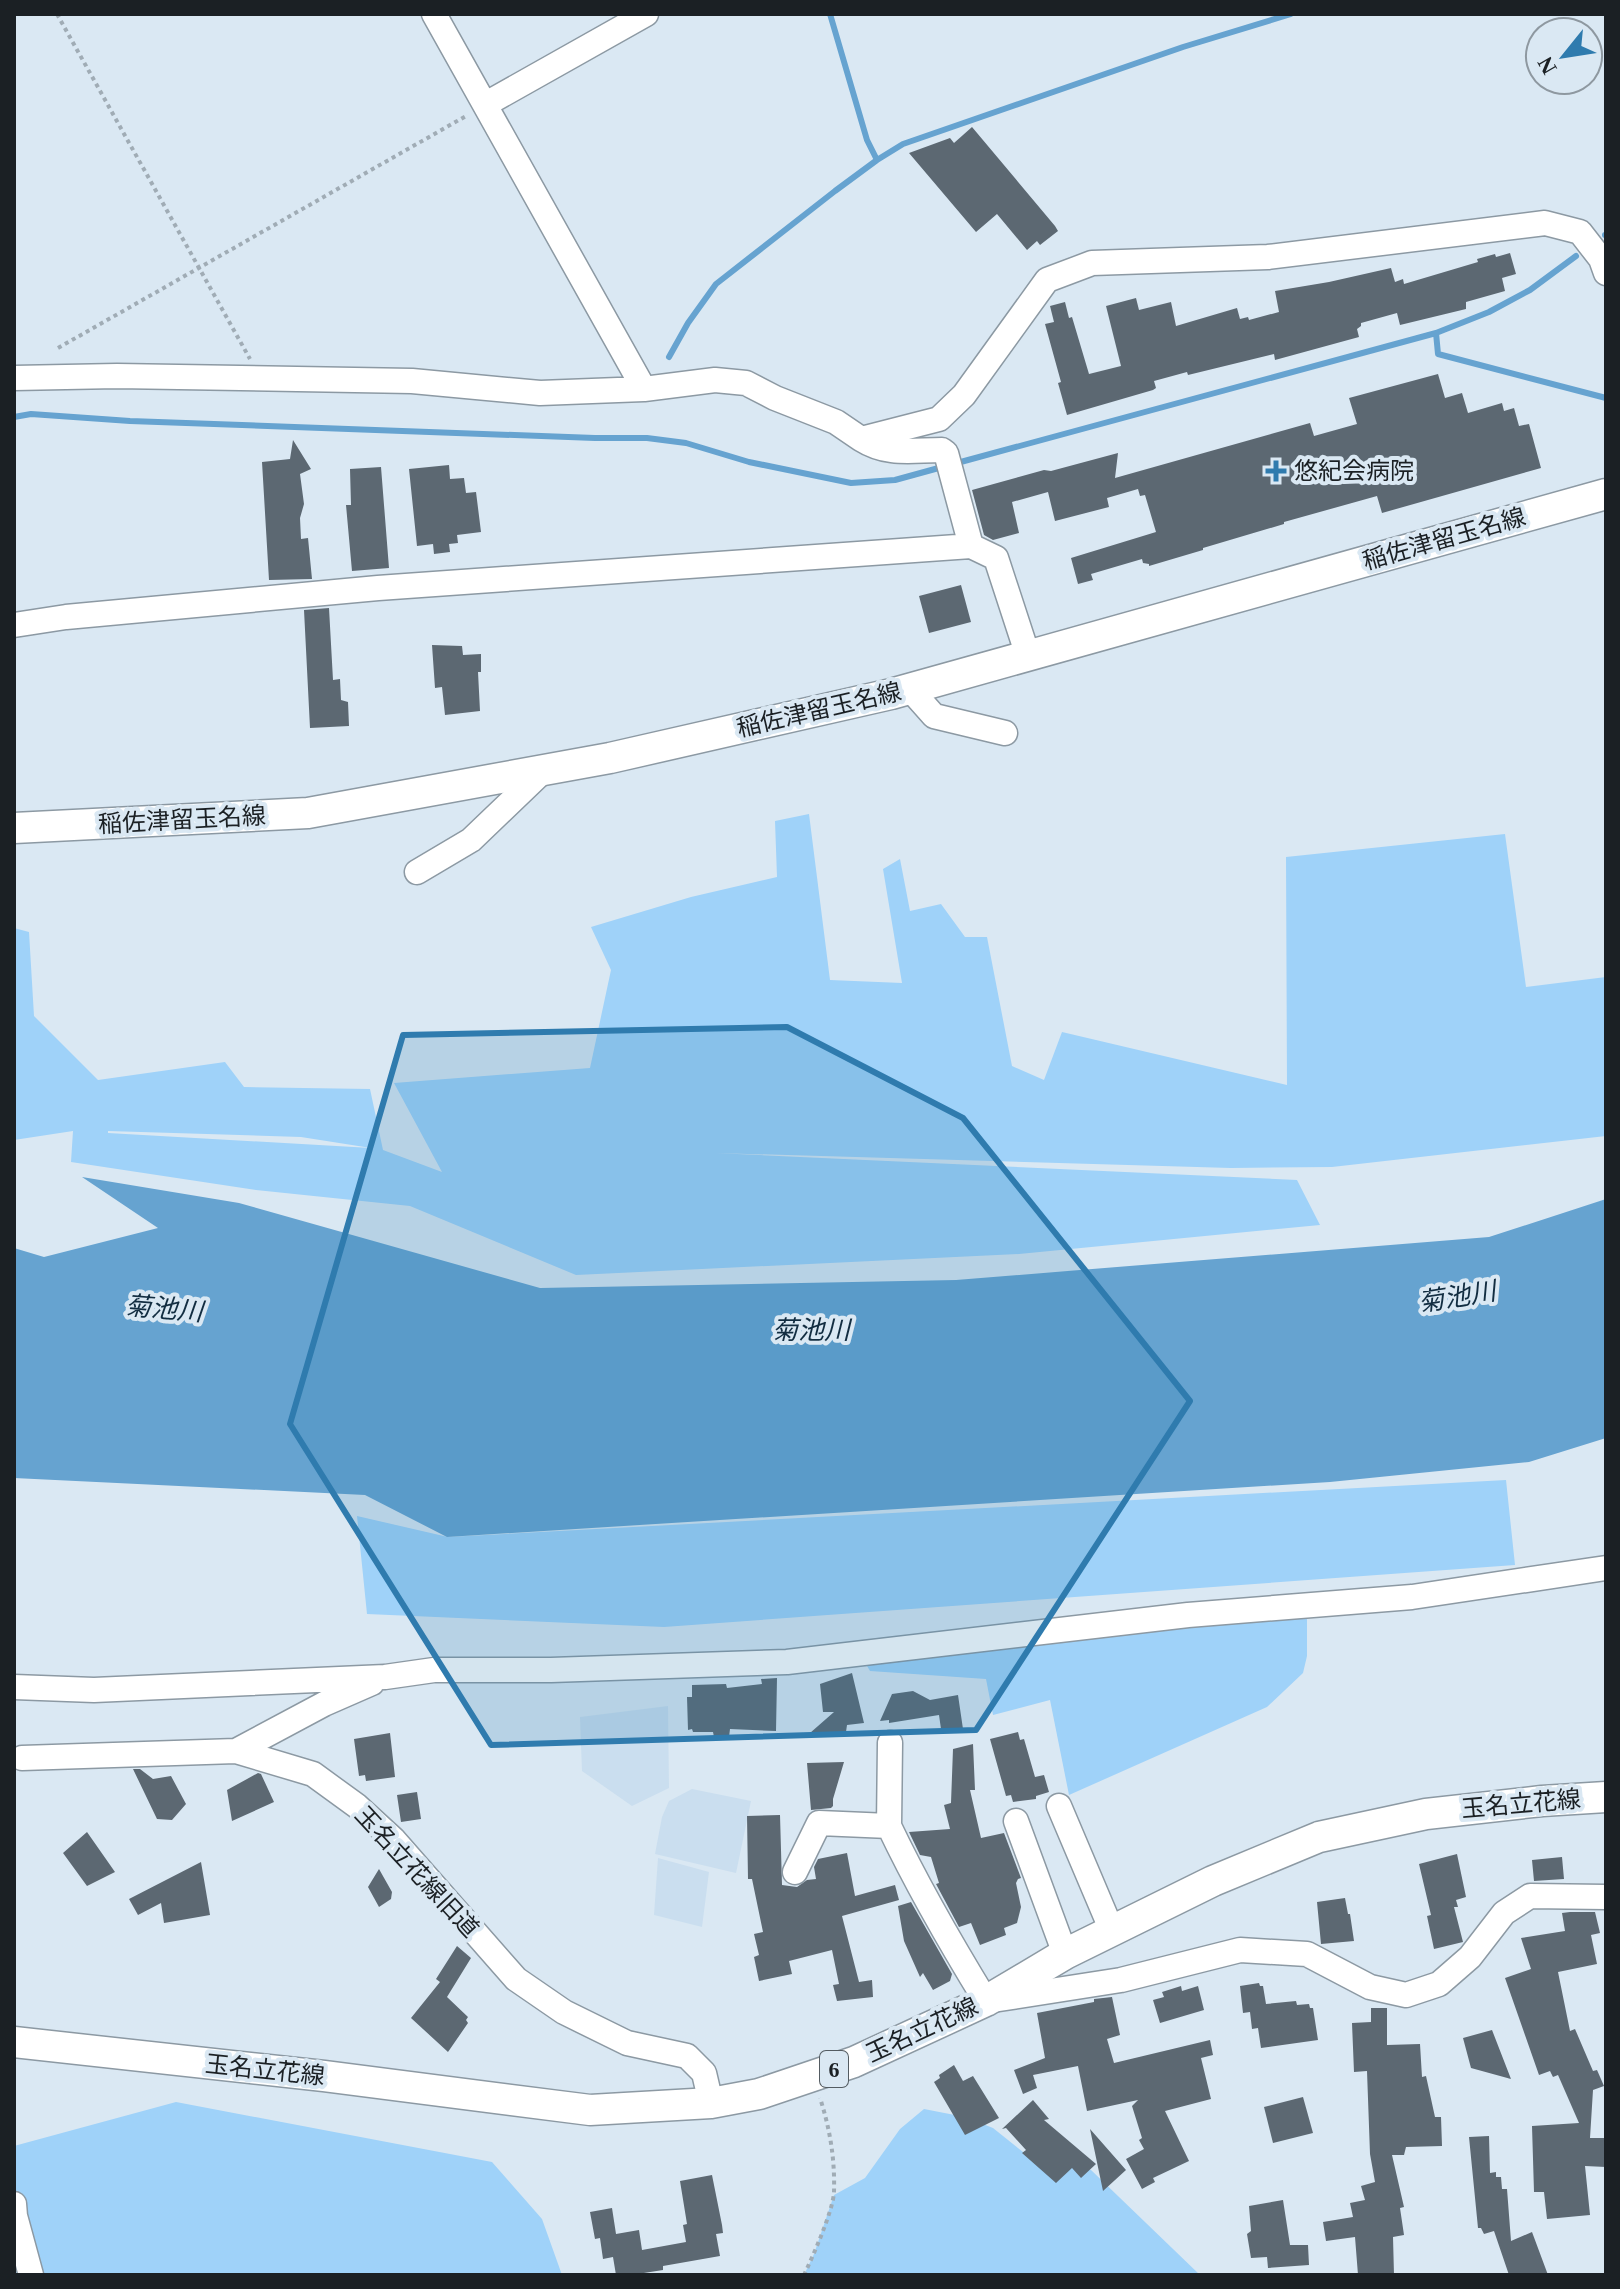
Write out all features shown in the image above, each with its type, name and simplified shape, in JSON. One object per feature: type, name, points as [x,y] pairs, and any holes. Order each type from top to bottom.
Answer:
[{"type":"main road","name":"稲佐津留玉名線","points":[[14,828],[308,813],[610,758],[910,689],[1606,494]]},
{"type":"main road","name":"玉名立花線","points":[[14,2042],[324,2076],[590,2110],[711,2103],[759,2094],[854,2062],[986,2001],[1065,1954],[1213,1881],[1319,1837],[1426,1814],[1606,1797]]},
{"type":"street","points":[[434,14],[644,389]]},
{"type":"street","points":[[486,104],[646,14]]},
{"type":"street","points":[[861,439],[939,419],[964,395],[1047,280],[1092,263],[1268,257],[1545,223],[1580,232],[1601,259],[1606,273]]},
{"type":"street","points":[[20,380],[412,381],[540,393],[644,389],[715,380],[746,383],[836,422],[875,448],[888,451],[942,450],[946,453],[971,546]]},
{"type":"street","points":[[14,625],[66,617],[378,588],[971,546],[996,558],[1028,656]]},
{"type":"street","points":[[910,689],[934,716],[1005,733]]},
{"type":"street","points":[[417,872],[471,840],[544,770]]},
{"type":"street","points":[[14,1687],[94,1690],[385,1677],[434,1670],[551,1670],[787,1662],[1188,1615],[1412,1597],[1606,1568]]},
{"type":"street","points":[[236,1751],[324,1704],[385,1677]]},
{"type":"street","points":[[890,1743],[889,1826],[946,1937],[986,2001]]},
{"type":"street","name":"玉名立花線旧道","points":[[22,1758],[236,1751],[313,1774],[357,1806],[393,1839],[516,1979],[564,2012],[627,2043],[687,2056],[704,2073],[711,2103]]},
{"type":"street","points":[[1059,1806],[1112,1931]]},
{"type":"street","points":[[1016,1821],[1065,1954]]},
{"type":"street","points":[[795,1872],[819,1823],[889,1826]]},
{"type":"street","name":"6","points":[[986,2001],[1121,1980],[1240,1950],[1307,1954],[1370,1987],[1406,1995],[1439,1984],[1470,1957],[1504,1913],[1530,1896],[1606,1897]]},
{"type":"street","points":[[14,2204],[31,2275]]},
{"type":"path","points":[[57,14],[252,362],[257,380]]},
{"type":"path","points":[[58,348],[486,104]]},
{"type":"path","points":[[804,2275],[834,2195],[831,2132],[813,2079],[807,2079]]},
{"type":"highlighted area","points":[[787,1027],[963,1118],[1190,1401],[976,1730],[491,1745],[290,1424],[403,1035]]},
{"type":"shaded area","points":[[809,814],[830,980],[902,983],[883,869],[900,859],[910,911],[941,904],[965,937],[987,937],[1012,1066],[1044,1080],[1062,1032],[1287,1085],[1286,857],[1505,834],[1526,987],[1606,977],[1606,1136],[1332,1167],[1231,1168],[715,1153],[1297,1180],[1320,1225],[1019,1254],[576,1275],[410,1206],[256,1190],[71,1162],[73,1131],[14,1140],[14,928],[29,932],[34,1016],[98,1080],[225,1062],[244,1087],[370,1089],[383,1150],[442,1172],[394,1083],[590,1068],[611,970],[591,927],[691,897],[777,877],[775,821]],"holes":[[[108,1131],[301,1137],[371,1148]]]},
{"type":"shaded area","points":[[1506,1480],[1515,1565],[664,1627],[367,1614],[357,1516],[448,1537]]},
{"type":"shaded area","points":[[1307,1613],[1307,1656],[1303,1673],[1267,1707],[1069,1795],[1050,1700],[993,1715],[986,1679],[870,1671],[863,1659]]},
{"type":"shaded area","points":[[668,1706],[669,1788],[632,1806],[582,1771],[580,1717]]},
{"type":"shaded area","points":[[692,1789],[751,1801],[736,1873],[655,1854],[662,1817],[669,1801]]},
{"type":"shaded area","points":[[658,1858],[709,1872],[702,1927],[654,1915]]},
{"type":"shaded area","points":[[176,2102],[492,2162],[542,2219],[562,2275],[14,2275],[14,2146]]},
{"type":"shaded area","points":[[924,2109],[965,2117],[993,2128],[1023,2152],[1091,2170],[1200,2275],[804,2275],[834,2195],[865,2178],[900,2129]]},
{"type":"water","name":"菊池川","points":[[82,1177],[239,1203],[540,1288],[956,1280],[1489,1237],[1606,1199],[1606,1438],[1529,1462],[1330,1482],[447,1537],[365,1495],[14,1478],[14,1248],[44,1257],[158,1228]]},
{"type":"building","points":[[972,127],[1058,231],[1040,245],[1037,241],[1027,250],[997,214],[976,232],[909,153],[950,138],[954,143]]},
{"type":"building","points":[[1510,253],[1516,274],[1502,278],[1505,291],[1466,302],[1466,309],[1400,325],[1397,313],[1361,323],[1357,329],[1359,337],[1275,360],[1274,354],[1188,375],[1187,372],[1154,381],[1156,388],[1153,390],[1067,415],[1045,324],[1054,322],[1050,306],[1065,302],[1089,374],[1121,366],[1106,306],[1136,298],[1139,310],[1171,302],[1176,326],[1237,308],[1240,319],[1248,317],[1249,320],[1279,312],[1275,291],[1391,268],[1395,282],[1403,279],[1404,284],[1478,262],[1477,259]]},
{"type":"building","points":[[1438,374],[1445,398],[1462,393],[1468,413],[1502,403],[1504,411],[1514,408],[1519,426],[1529,424],[1541,468],[1382,513],[1377,496],[1284,522],[1149,566],[1142,559],[1091,574],[1093,580],[1078,584],[1071,558],[1156,532],[1145,495],[1140,496],[1138,489],[1107,498],[1109,507],[1055,521],[1048,492],[1012,502],[1019,533],[993,540],[984,535],[972,490],[1118,453],[1115,478],[1310,423],[1314,436],[1357,424],[1349,398]]},
{"type":"building","points":[[293,440],[311,469],[300,474],[304,504],[300,518],[301,539],[308,538],[312,579],[269,580],[262,462],[290,459]]},
{"type":"building","points":[[449,465],[450,479],[464,478],[466,493],[476,492],[481,532],[457,535],[458,543],[449,544],[450,552],[434,554],[433,544],[417,546],[409,469]]},
{"type":"building","points":[[381,467],[389,568],[352,571],[346,505],[351,505],[350,469]]},
{"type":"building","points":[[961,585],[971,622],[929,633],[919,596]]},
{"type":"building","points":[[329,608],[333,680],[340,679],[341,700],[348,702],[349,726],[310,728],[304,610]]},
{"type":"building","points":[[432,645],[462,646],[463,655],[481,654],[481,672],[478,672],[480,711],[445,715],[442,687],[435,688]]},
{"type":"building","points":[[852,1673],[864,1723],[847,1725],[846,1732],[810,1733],[834,1712],[823,1712],[820,1684]]},
{"type":"building","points":[[777,1678],[776,1731],[730,1729],[729,1737],[714,1737],[713,1732],[688,1730],[687,1697],[692,1697],[692,1685],[726,1684],[727,1688],[762,1684],[761,1679]]},
{"type":"building","points":[[913,1691],[930,1700],[958,1695],[963,1729],[945,1732],[944,1728],[941,1729],[939,1715],[889,1723],[889,1720],[880,1721],[892,1694]]},
{"type":"building","points":[[1018,1732],[1020,1740],[1024,1739],[1035,1777],[1044,1775],[1049,1792],[1036,1796],[1036,1799],[1013,1802],[1011,1795],[1006,1796],[990,1739]]},
{"type":"building","points":[[390,1733],[395,1777],[366,1781],[365,1775],[359,1776],[354,1739]]},
{"type":"building","points":[[973,1744],[975,1790],[970,1790],[981,1838],[1004,1833],[1021,1878],[1016,1883],[1021,1907],[1017,1923],[1004,1928],[1006,1935],[980,1945],[971,1923],[959,1927],[936,1884],[939,1883],[931,1857],[920,1855],[909,1832],[950,1829],[944,1805],[951,1803],[953,1749]]},
{"type":"building","points":[[844,1762],[833,1806],[811,1810],[807,1763]]},
{"type":"building","points":[[133,1769],[140,1769],[153,1779],[171,1776],[186,1804],[172,1820],[157,1819]]},
{"type":"building","points":[[258,1773],[274,1802],[232,1821],[227,1790]]},
{"type":"building","points":[[417,1792],[421,1819],[401,1822],[397,1795]]},
{"type":"building","points":[[780,1815],[782,1885],[797,1887],[807,1880],[816,1879],[814,1867],[818,1859],[847,1853],[855,1896],[895,1885],[899,1900],[842,1916],[859,1982],[872,1980],[873,1997],[837,2001],[833,1985],[839,1984],[832,1950],[789,1961],[792,1974],[759,1981],[754,1957],[759,1955],[754,1934],[763,1932],[752,1879],[748,1879],[747,1816]]},
{"type":"building","points":[[87,1832],[115,1872],[87,1886],[63,1853]]},
{"type":"building","points":[[1457,1854],[1466,1897],[1456,1900],[1458,1907],[1454,1907],[1463,1942],[1434,1949],[1427,1916],[1431,1915],[1419,1864]]},
{"type":"building","points":[[1562,1857],[1564,1879],[1534,1881],[1532,1860]]},
{"type":"building","points":[[201,1862],[210,1915],[164,1923],[161,1903],[138,1915],[129,1899]]},
{"type":"building","points":[[379,1869],[392,1892],[391,1899],[379,1907],[368,1887]]},
{"type":"building","points":[[1345,1898],[1354,1941],[1321,1944],[1317,1902]]},
{"type":"building","points":[[911,1902],[952,1974],[950,1981],[933,1990],[923,1973],[920,1977],[904,1941],[898,1906]]},
{"type":"building","points":[[1595,1912],[1600,1933],[1591,1935],[1597,1964],[1558,1972],[1570,2031],[1575,2029],[1593,2071],[1597,2070],[1604,2086],[1593,2090],[1590,2138],[1606,2138],[1606,2167],[1585,2166],[1590,2215],[1547,2219],[1544,2192],[1534,2192],[1532,2126],[1579,2123],[1558,2075],[1553,2077],[1550,2071],[1539,2075],[1505,1978],[1531,1969],[1521,1938],[1565,1931],[1562,1913]]},
{"type":"building","points":[[457,1946],[471,1958],[447,1997],[468,2017],[468,2023],[448,2052],[411,2018],[440,1982],[436,1979]]},
{"type":"building","points":[[1259,1983],[1263,1986],[1266,2004],[1296,2001],[1297,2005],[1309,2004],[1313,2008],[1318,2040],[1261,2048],[1258,2028],[1252,2029],[1250,2012],[1243,2013],[1240,1986]]},
{"type":"building","points":[[1181,1986],[1182,1991],[1198,1986],[1204,2010],[1160,2023],[1153,2000],[1164,1997],[1162,1992]]},
{"type":"building","points":[[1112,1997],[1120,2035],[1107,2039],[1114,2063],[1210,2040],[1213,2055],[1201,2058],[1211,2099],[1165,2111],[1189,2161],[1153,2178],[1155,2182],[1142,2189],[1126,2159],[1144,2149],[1132,2106],[1138,2100],[1087,2111],[1078,2066],[1033,2075],[1037,2088],[1023,2094],[1014,2070],[1045,2058],[1037,2013]]},
{"type":"building","points":[[1371,2008],[1387,2008],[1387,2045],[1420,2044],[1422,2077],[1426,2076],[1435,2117],[1441,2117],[1442,2146],[1406,2147],[1404,2155],[1392,2155],[1404,2207],[1400,2208],[1404,2235],[1393,2237],[1394,2275],[1358,2275],[1355,2237],[1326,2241],[1323,2222],[1353,2217],[1350,2203],[1365,2200],[1361,2186],[1375,2182],[1370,2154],[1367,2071],[1354,2072],[1352,2023],[1371,2022]]},
{"type":"building","points":[[1492,2030],[1511,2079],[1471,2068],[1463,2038]]},
{"type":"building","points":[[954,2065],[963,2081],[973,2076],[999,2118],[965,2135],[934,2082]]},
{"type":"building","points":[[1303,2097],[1313,2133],[1273,2143],[1264,2107]]},
{"type":"building","points":[[1033,2100],[1049,2119],[1044,2120],[1096,2164],[1081,2178],[1072,2168],[1056,2183],[1022,2153],[1026,2150],[1006,2128],[1002,2129]]},
{"type":"building","points":[[1090,2129],[1126,2170],[1103,2191]]},
{"type":"building","points":[[1489,2136],[1490,2173],[1496,2172],[1496,2177],[1501,2177],[1502,2189],[1507,2189],[1511,2241],[1532,2232],[1548,2275],[1509,2275],[1494,2231],[1484,2234],[1478,2228],[1469,2137]]},
{"type":"building","points":[[712,2175],[723,2233],[716,2234],[720,2256],[663,2266],[663,2270],[616,2275],[613,2257],[603,2259],[600,2238],[595,2239],[590,2212],[612,2208],[616,2234],[639,2230],[642,2250],[686,2242],[683,2225],[687,2224],[680,2181]]},
{"type":"building","points":[[1283,2200],[1290,2245],[1308,2245],[1309,2265],[1268,2268],[1267,2257],[1251,2258],[1247,2234],[1251,2231],[1249,2206]]},
{"type":"waterway","points":[[830,14],[867,140],[877,160]]},
{"type":"waterway","points":[[669,357],[688,323],[716,284],[835,191],[903,144],[1183,47],[1291,14]]},
{"type":"waterway","points":[[1576,256],[1530,290],[1489,312],[1436,333],[1438,354],[1606,398]]},
{"type":"waterway","points":[[957,463],[1436,333]]},
{"type":"waterway","points":[[14,417],[31,414],[130,421],[647,438],[686,443],[749,462],[851,483],[895,480],[946,466]]},
{"type":"place","name":"悠紀会病院","points":[[1276,471]]}]
